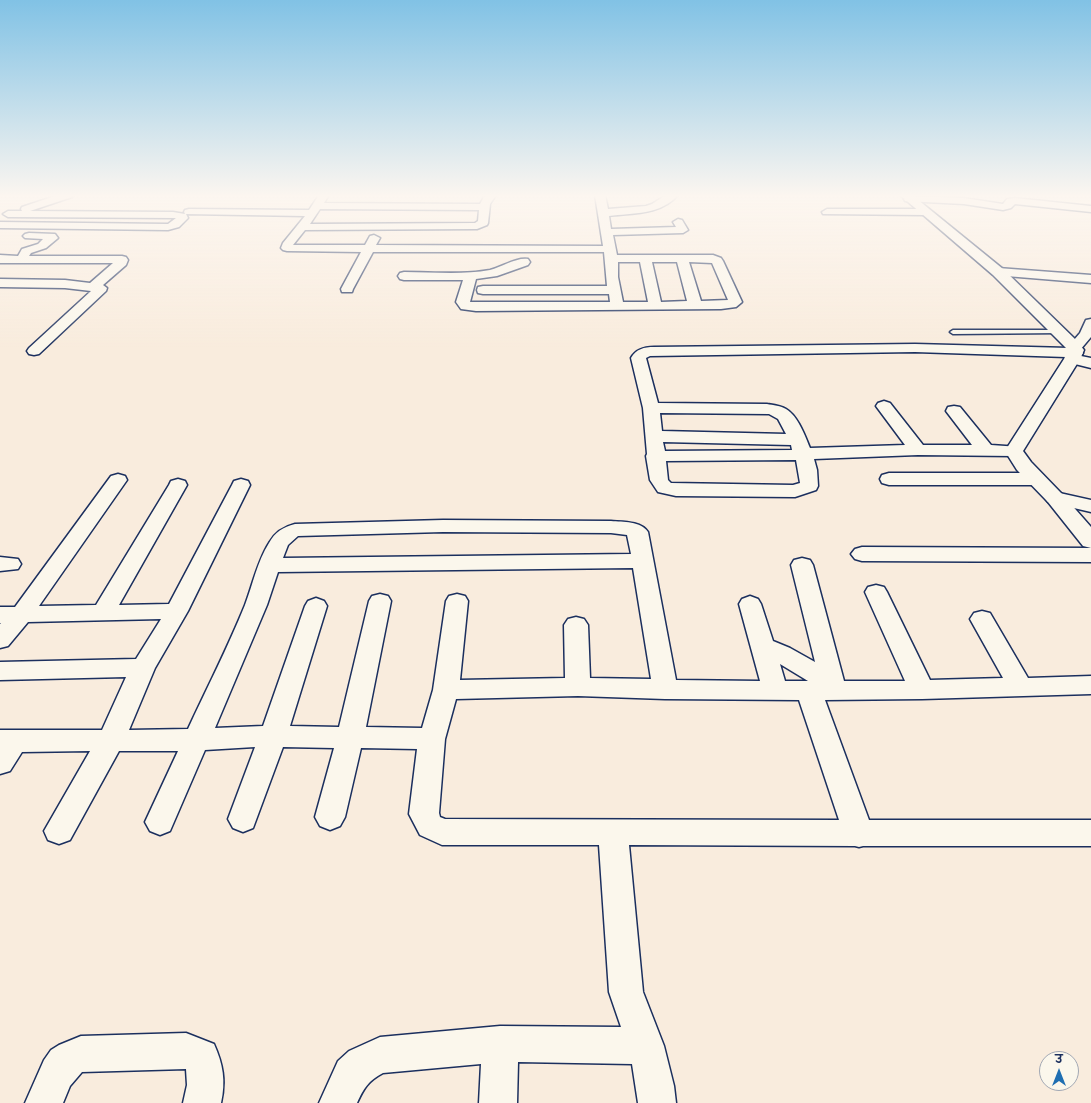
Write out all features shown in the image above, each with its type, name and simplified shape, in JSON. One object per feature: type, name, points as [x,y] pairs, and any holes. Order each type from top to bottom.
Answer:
[{"type":"street","points":[[287,246],[287,248],[369,249],[610,248],[620,246]]},
{"type":"street","points":[[470,277],[463,302],[466,306],[655,306],[731,304],[735,302],[717,261],[708,258],[645,258],[610,248],[593,246]]},
{"type":"street","points":[[596,262],[610,248],[616,246]]},
{"type":"street","points":[[967,246],[998,272],[1059,332],[1074,353],[1091,363]]},
{"type":"street","points":[[15,247],[60,247]]},
{"type":"street","points":[[2,274],[22,259],[26,251],[38,247]]},
{"type":"street","points":[[610,248],[612,277],[617,306]]},
{"type":"street","points":[[348,289],[369,249]]},
{"type":"street","points":[[424,261],[430,249]]},
{"type":"street","points":[[457,261],[462,249]]},
{"type":"street","points":[[645,258],[655,306]]},
{"type":"street","points":[[682,258],[695,305]]},
{"type":"street","points":[[0,259],[122,260],[122,262],[94,286]]},
{"type":"street","points":[[65,284],[95,259]]},
{"type":"street","points":[[404,276],[470,277],[501,272],[528,262],[494,261]]},
{"type":"street","points":[[2,274],[62,271]]},
{"type":"street","points":[[998,272],[1091,279]]},
{"type":"street","points":[[2,274],[101,288],[34,351]]},
{"type":"street","points":[[597,277],[612,277]]},
{"type":"street","points":[[483,290],[614,290]]},
{"type":"street","points":[[539,290],[540,306]]},
{"type":"street","points":[[1014,451],[1089,331]]},
{"type":"street","points":[[651,408],[767,409],[777,411],[784,415],[800,447],[810,478],[809,486],[795,491],[676,490],[665,488],[658,480],[651,408],[638,358],[641,354],[648,351],[915,348],[1074,353]]},
{"type":"street","points":[[884,406],[918,450]]},
{"type":"street","points":[[954,411],[985,450]]},
{"type":"street","points":[[653,436],[800,447],[1014,451]]},
{"type":"street","points":[[655,456],[778,456],[800,447]]},
{"type":"street","points":[[1014,451],[1024,466],[1055,498],[1091,541]]},
{"type":"street","points":[[889,479],[1036,479]]},
{"type":"street","points":[[0,640],[11,615],[118,480]]},
{"type":"street","points":[[103,612],[178,485]]},
{"type":"street","points":[[60,831],[111,740],[143,668],[177,611],[241,486]]},
{"type":"street","points":[[1055,498],[1091,506]]},
{"type":"street","points":[[160,822],[256,605],[269,565],[282,538],[295,530],[443,526],[612,527],[631,529],[638,532],[665,690]]},
{"type":"street","points":[[862,554],[1091,555]]},
{"type":"street","points":[[269,565],[643,561]]},
{"type":"street","points":[[802,565],[825,688],[859,834]]},
{"type":"street","points":[[876,592],[922,690]]},
{"type":"street","points":[[330,817],[350,738],[380,601]]},
{"type":"street","points":[[457,601],[446,690],[432,739],[424,814],[430,826],[442,832],[613,834],[1091,833]]},
{"type":"street","points":[[750,604],[775,691]]},
{"type":"street","points":[[243,819],[273,736],[316,606]]},
{"type":"street","points":[[11,615],[177,611]]},
{"type":"street","points":[[982,619],[1021,688]]},
{"type":"street","points":[[576,625],[578,687]]},
{"type":"street","points":[[763,647],[781,654],[814,674],[825,688]]},
{"type":"street","points":[[0,671],[143,668]]},
{"type":"street","points":[[446,690],[578,687],[665,690],[775,691],[825,688],[922,690],[1091,685]]},
{"type":"street","points":[[0,763],[7,741],[196,740],[273,736],[432,739]]},
{"type":"street","points":[[613,834],[626,992],[646,1046],[655,1086],[657,1103]]},
{"type":"street","points":[[338,1103],[351,1074],[362,1064],[380,1055],[500,1044],[646,1046]]},
{"type":"street","points":[[498,1103],[500,1044]]},
{"type":"street","points":[[44,1103],[52,1082],[61,1068],[69,1059],[81,1054],[186,1051],[201,1056],[206,1073],[205,1090],[202,1103]]},
{"type":"lane","points":[[953,332],[1059,332]]}]
